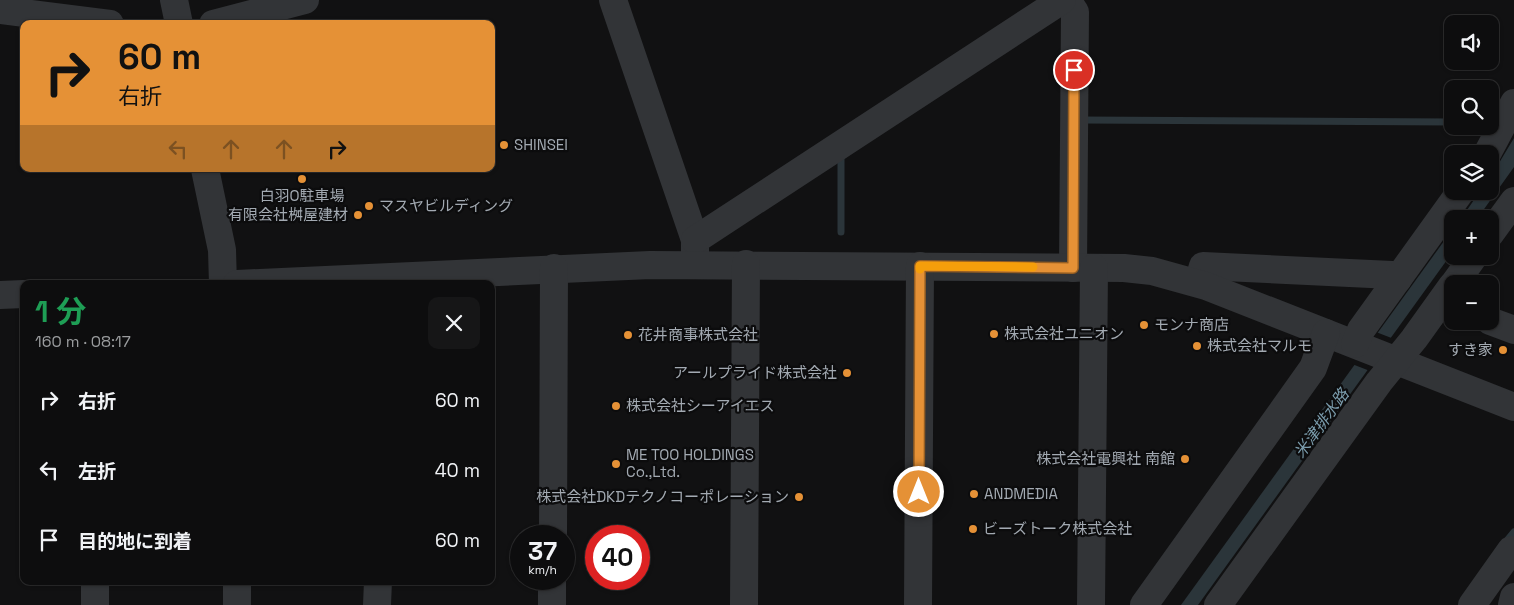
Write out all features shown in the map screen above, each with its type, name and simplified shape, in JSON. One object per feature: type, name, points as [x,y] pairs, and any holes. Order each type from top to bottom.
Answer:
[{"type":"street","points":[[174,0],[178,20]]},
{"type":"street","points":[[228,20],[305,0]]},
{"type":"street","points":[[613,0],[695,252]]},
{"type":"street","points":[[695,252],[1062,0]]},
{"type":"street","points":[[1067,0],[1075,12],[1091,605]]},
{"type":"street","points":[[0,10],[79,20]]},
{"type":"street","points":[[1492,145],[1514,103]]},
{"type":"street","points":[[206,172],[222,250],[223,280]]},
{"type":"street","points":[[1356,345],[1361,330],[1455,200]]},
{"type":"street","points":[[1499,222],[1514,201]]},
{"type":"street","points":[[379,280],[554,268],[695,252],[746,264],[1083,268],[1152,271],[1198,283],[1514,407]]},
{"type":"street","points":[[744,605],[746,264]]},
{"type":"street","points":[[918,605],[920,266]]},
{"type":"street","points":[[1198,283],[1203,266],[1392,275],[1398,279]]},
{"type":"street","points":[[553,525],[554,268]]},
{"type":"street","points":[[0,295],[20,294]]},
{"type":"street","points":[[1218,605],[1393,359],[1444,296]]},
{"type":"street","points":[[1499,324],[1514,330]]},
{"type":"street","points":[[1144,605],[1313,368],[1326,333]]},
{"type":"street","points":[[1472,605],[1512,550],[1514,550]]},
{"type":"street","points":[[95,585],[95,605]]},
{"type":"street","points":[[237,585],[237,605]]},
{"type":"street","points":[[377,605],[378,585]]},
{"type":"street","points":[[552,590],[552,605]]},
{"type":"street","points":[[1512,605],[1514,597]]},
{"type":"water","points":[[1514,138],[1514,167],[1499,188],[1499,163]]},
{"type":"water","points":[[1474,200],[1491,200],[1483,210],[1467,210]]},
{"type":"water","name":"米津排水路","points":[[1444,241],[1444,264],[1198,605],[1181,605]]},
{"type":"pier","points":[[1376,332],[1394,339],[1370,371],[1352,364]]},
{"type":"waterway","points":[[1081,120],[1444,122]]},
{"type":"waterway","points":[[841,232],[841,157],[845,154]]},
{"type":"waterway","points":[[1505,543],[1514,532]]},
{"type":"slow traffic","points":[[920,269],[920,266],[1033,267]]},
{"type":"place","name":"SHINSEI","points":[[504,145]]},
{"type":"place","name":"白羽O駐車場","points":[[302,179]]},
{"type":"place","name":"マスヤビルディング","points":[[369,206]]},
{"type":"place","name":"有限会社桝屋建材","points":[[358,215]]},
{"type":"place","name":"モンナ商店","points":[[1144,325]]},
{"type":"place","name":"株式会社ユニオン","points":[[994,334]]},
{"type":"place","name":"花井商事株式会社","points":[[628,335]]},
{"type":"place","name":"株式会社マルモ","points":[[1197,346]]},
{"type":"place","name":"すき家","points":[[1503,350]]},
{"type":"place","name":"アールプライド株式会社","points":[[847,373]]},
{"type":"place","name":"株式会社シーアイエス","points":[[616,406]]},
{"type":"place","name":"株式会社電興社 南館","points":[[1185,459]]},
{"type":"place","name":"ME TOO HOLDINGS Co.,Ltd.","points":[[616,464]]},
{"type":"place","name":"ANDMEDIA","points":[[974,494]]},
{"type":"place","name":"株式会社DKDテクノコーポレーション","points":[[799,497]]},
{"type":"place","name":"ビーズトーク株式会社","points":[[973,529]]},
{"type":"route","points":[[919,492],[920,266],[1073,268],[1074,70]]}]
